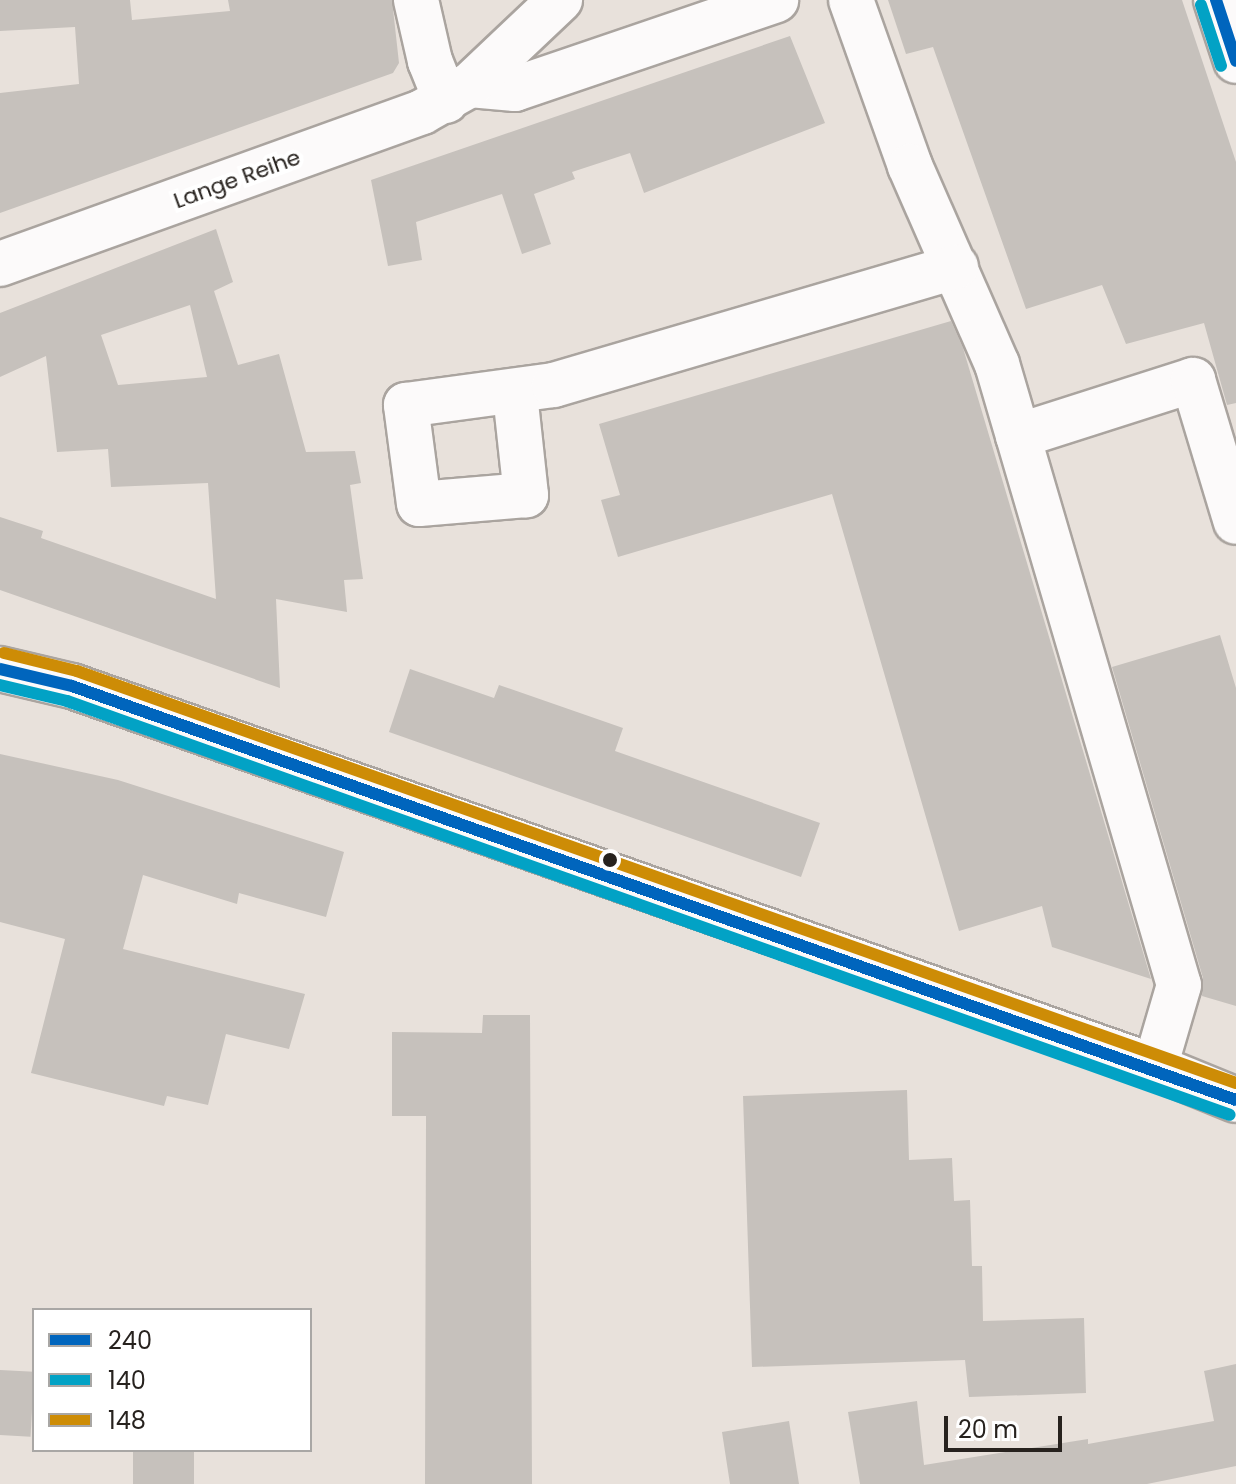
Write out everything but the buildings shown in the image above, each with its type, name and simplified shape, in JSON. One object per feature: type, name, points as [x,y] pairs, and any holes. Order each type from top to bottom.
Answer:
[{"type":"street","points":[[416,0],[430,61],[458,93]]},
{"type":"street","name":"Lange Reihe","points":[[458,93],[560,0]]},
{"type":"street","name":"Lange Reihe","points":[[0,264],[458,93],[515,89],[776,0]]},
{"type":"street","points":[[851,0],[910,166],[997,364],[1179,985],[1155,1067]]},
{"type":"street","points":[[1216,0],[1236,61]]},
{"type":"street","points":[[515,394],[956,267]]},
{"type":"street","points":[[1018,436],[1193,380],[1236,522]]},
{"type":"street","points":[[0,669],[72,686],[1155,1067],[1236,1100]]},
{"type":"transit line","name":"240","points":[[1216,0],[1236,61]]},
{"type":"transit line","name":"140","points":[[1201,5],[1221,66]]},
{"type":"transit line","name":"148","points":[[4,653],[77,671],[1236,1083]]},
{"type":"transit line","name":"240","points":[[0,669],[72,686],[1236,1100]]},
{"type":"transit line","name":"140","points":[[0,685],[67,701],[1230,1115]]}]
